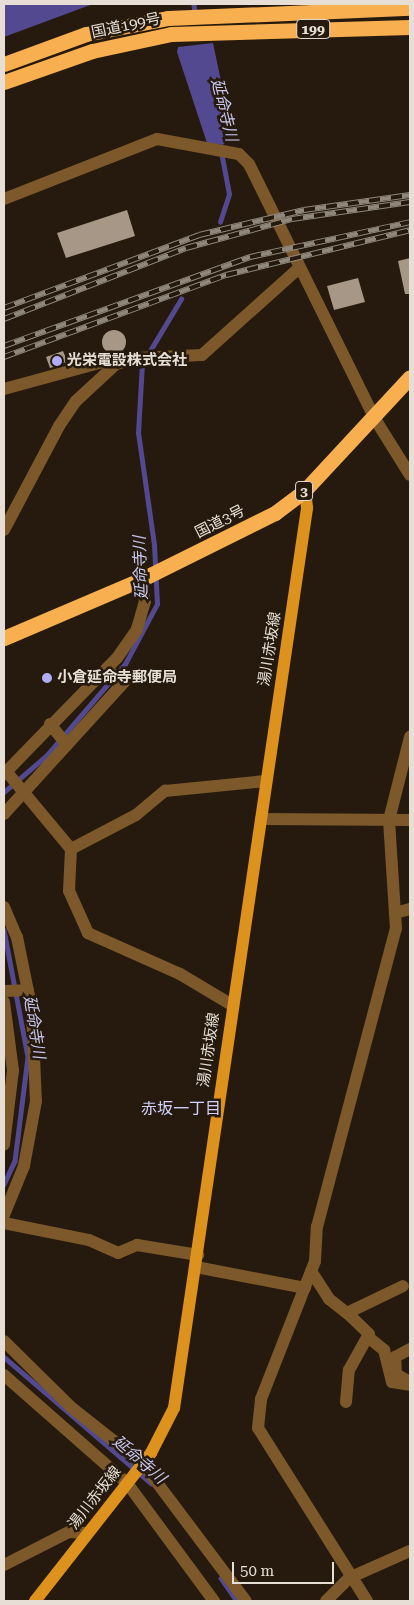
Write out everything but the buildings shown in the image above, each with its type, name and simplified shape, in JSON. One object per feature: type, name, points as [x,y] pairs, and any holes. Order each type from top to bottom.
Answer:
[{"type":"highway","name":"国道199号","points":[[4,64],[86,34],[168,18],[214,13],[410,8]]},
{"type":"highway","name":"国道199号","points":[[4,82],[92,51],[172,34],[215,30],[410,27]]},
{"type":"highway","name":"国道3号","points":[[4,638],[144,578],[275,513],[305,490],[375,419],[410,377]]},
{"type":"main road","name":"湯川赤坂線","points":[[35,1601],[143,1464],[174,1408],[197,1261],[232,1004],[307,508],[305,490]]},
{"type":"street","points":[[4,199],[157,139],[239,154],[249,164],[375,419],[410,475]]},
{"type":"street","points":[[4,530],[59,426],[76,401],[116,364],[137,358],[154,360],[202,355],[299,268]]},
{"type":"street","points":[[4,389],[110,360],[116,364]]},
{"type":"street","points":[[144,578],[145,601],[137,629],[106,669],[50,724],[5,773],[23,791],[71,849],[69,891],[88,933],[180,974],[232,1004]]},
{"type":"street","points":[[4,814],[124,682],[106,669]]},
{"type":"street","points":[[50,724],[67,745]]},
{"type":"street","points":[[367,1601],[349,1578],[258,1428],[260,1399],[311,1271],[317,1227],[396,930],[389,820],[410,737]]},
{"type":"street","points":[[71,849],[136,815],[165,791],[266,781]]},
{"type":"street","points":[[261,819],[410,820]]},
{"type":"street","points":[[4,907],[17,937],[28,990],[36,1101],[24,1166],[4,1215]]},
{"type":"street","points":[[395,913],[410,909]]},
{"type":"street","points":[[4,991],[28,990]]},
{"type":"street","points":[[4,1002],[13,1070],[4,1144]]},
{"type":"street","points":[[4,1222],[89,1240],[118,1253],[138,1245],[304,1288]]},
{"type":"street","points":[[311,1271],[329,1299],[367,1330],[368,1337],[349,1370],[346,1402]]},
{"type":"street","points":[[347,1313],[403,1286]]},
{"type":"street","points":[[368,1337],[384,1350],[392,1382],[410,1384]]},
{"type":"street","points":[[4,1341],[72,1408],[143,1464],[246,1601]]},
{"type":"street","points":[[410,1349],[395,1357],[396,1374],[410,1384]]},
{"type":"street","points":[[4,1375],[10,1388],[127,1483],[214,1601]]},
{"type":"street","points":[[4,1565],[69,1532],[87,1534]]},
{"type":"street","points":[[326,1601],[349,1578],[410,1551]]},
{"type":"shaded area","points":[[4,4],[93,4],[4,37]]},
{"type":"shaded area","points":[[213,43],[221,81],[220,98],[223,111],[230,115],[226,134],[230,136],[223,145],[207,143],[177,52],[178,47]]},
{"type":"waterway","name":"延命寺川","points":[[194,4],[195,15]]},
{"type":"waterway","name":"延命寺川","points":[[220,222],[229,194],[221,152]]},
{"type":"waterway","name":"延命寺川","points":[[4,792],[47,755],[125,664],[157,604],[154,545],[138,433],[142,364],[181,299]]},
{"type":"waterway","name":"延命寺川","points":[[4,930],[28,1057],[15,1161],[4,1185]]},
{"type":"waterway","name":"延命寺川","points":[[4,1357],[151,1483]]},
{"type":"waterway","name":"延命寺川","points":[[221,1578],[237,1601]]},
{"type":"railway","points":[[4,308],[199,235],[304,210],[410,195]]},
{"type":"railway","points":[[4,319],[186,248],[292,219],[410,202]]},
{"type":"railway","points":[[4,346],[250,257],[410,222]]},
{"type":"railway","points":[[4,357],[226,275],[410,230]]},
{"type":"place","name":"光栄電設株式会社","points":[[57,361]]},
{"type":"place","name":"小倉延命寺郵便局","points":[[47,678]]},
{"type":"district","name":"赤坂一丁目","points":[[181,1109]]}]
